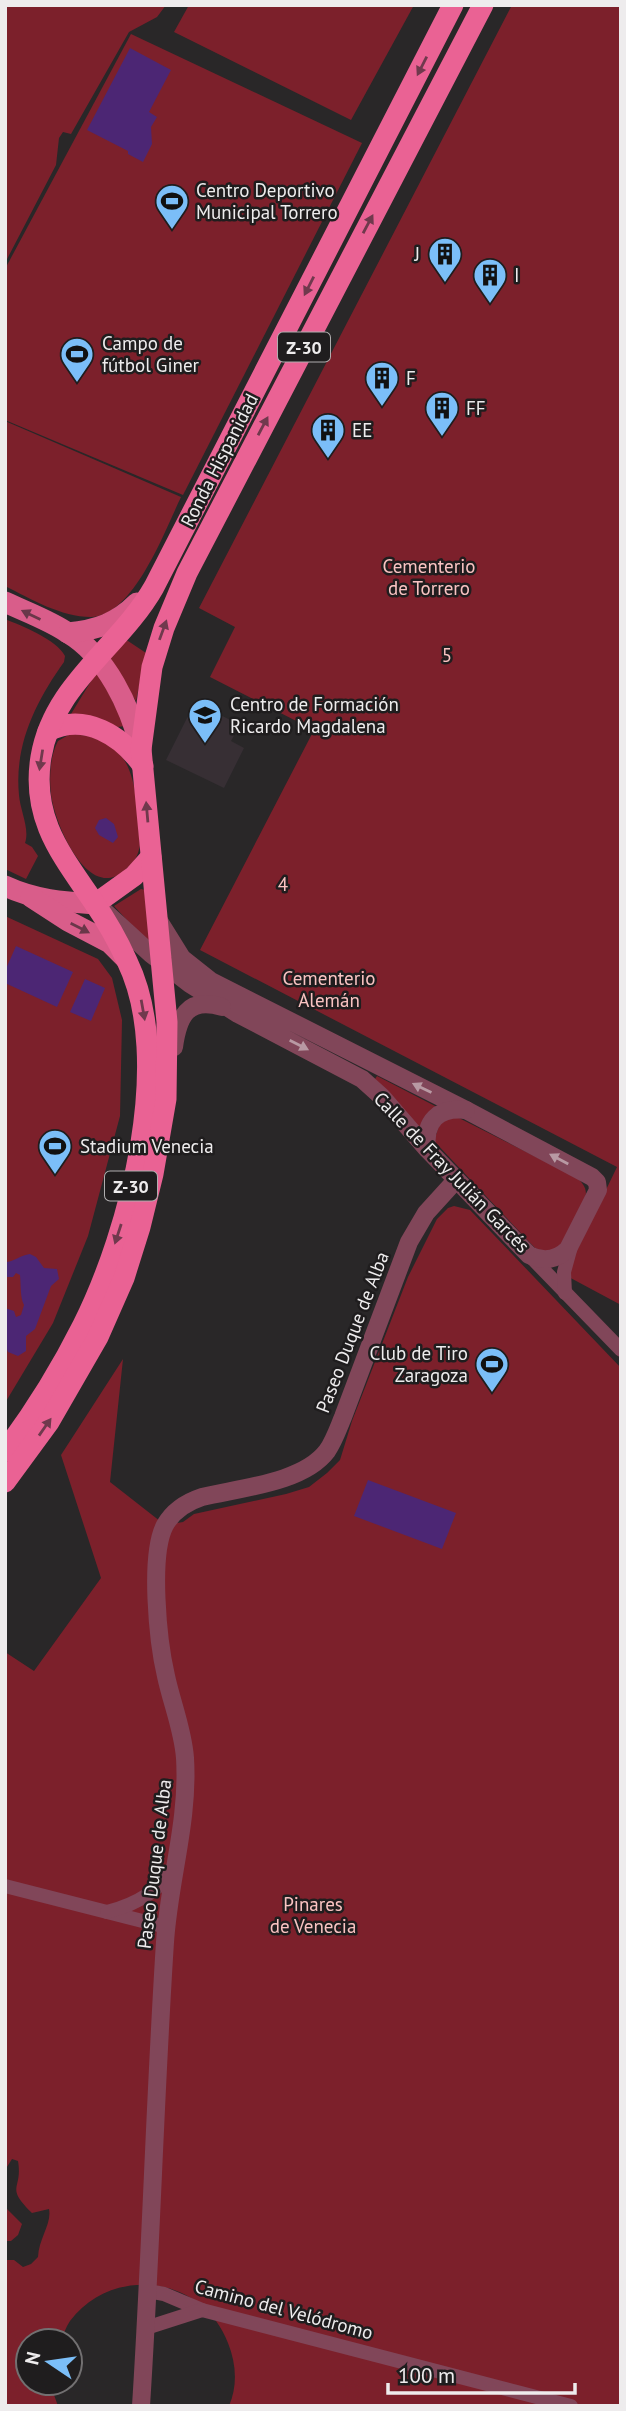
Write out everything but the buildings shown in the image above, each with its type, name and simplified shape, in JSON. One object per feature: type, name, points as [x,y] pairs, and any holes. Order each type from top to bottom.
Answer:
[{"type":"highway","name":"Ronda Hispanidad","points":[[5,1451],[57,1375],[84,1324],[106,1273],[122,1222],[141,1140],[147,1081],[147,1031],[143,1005],[127,961],[95,904],[62,856],[45,823],[38,780],[41,753],[48,731],[67,694],[95,658],[139,612],[154,587],[453,5]]},
{"type":"highway","name":"Ronda Hispanidad","points":[[5,1482],[49,1422],[98,1337],[124,1278],[153,1174],[166,1099],[167,1022],[142,757],[149,684],[164,628],[187,573],[482,5]]},
{"type":"highway","points":[[48,731],[71,724],[87,724],[98,728],[142,757]]},
{"type":"highway","points":[[95,904],[134,876],[151,857]]},
{"type":"main road","points":[[68,632],[96,629],[115,622],[154,587]]},
{"type":"main road","points":[[5,602],[68,632],[95,658],[122,696],[142,757]]},
{"type":"main road","points":[[5,886],[31,897],[68,921],[110,943],[127,961]]},
{"type":"main road","points":[[31,897],[95,904]]},
{"type":"street","name":"Calle de Fray Julián Garcés","points":[[95,904],[190,984],[238,1014],[354,1073],[382,1097],[456,1180],[529,1255],[540,1259],[555,1258],[564,1253],[594,1200],[598,1190],[595,1180],[466,1110],[255,1005],[205,977],[182,958],[164,932],[156,914]]},
{"type":"street","points":[[166,1099],[176,1033],[184,1013],[194,1006],[208,1004],[238,1014]]},
{"type":"street","points":[[428,1149],[427,1132],[433,1119],[446,1111],[466,1110]]},
{"type":"street","name":"Paseo Duque de Alba","points":[[141,2406],[166,1927],[185,1806],[186,1778],[182,1737],[166,1679],[160,1630],[157,1548],[170,1517],[188,1502],[296,1475],[304,1472],[325,1453],[332,1444],[343,1417],[409,1242],[422,1218],[456,1180]]},
{"type":"street","points":[[565,1293],[565,1272],[572,1243]]},
{"type":"street","points":[[529,1255],[621,1350]]},
{"type":"street","points":[[106,1912],[127,1906],[151,1893],[165,1880],[176,1861]]},
{"type":"street","points":[[5,1886],[166,1927]]},
{"type":"street","name":"Camino del Velódromo","points":[[148,2291],[164,2294],[202,2310],[571,2406]]},
{"type":"street","points":[[146,2328],[202,2310]]},
{"type":"shaded area","points":[[130,48],[171,70],[149,112],[157,117],[151,127],[152,144],[143,162],[128,154],[128,151],[87,130]]},
{"type":"shaded area","name":"Centro de Formación Ricardo Magdalena","points":[[195,702],[240,725],[231,741],[244,748],[224,788],[166,760]]},
{"type":"shaded area","points":[[106,818],[114,824],[118,837],[113,843],[99,835],[95,828],[99,820]]},
{"type":"shaded area","points":[[16,946],[73,972],[57,1007],[5,983],[5,971]]},
{"type":"shaded area","points":[[85,979],[105,988],[91,1021],[70,1012]]},
{"type":"shaded area","points":[[30,1254],[36,1257],[44,1268],[57,1269],[59,1279],[51,1286],[35,1329],[26,1336],[26,1351],[18,1356],[8,1352],[6,1347],[5,1308],[14,1311],[16,1317],[21,1315],[24,1305],[20,1275],[16,1273],[13,1277],[5,1277],[5,1262]]},
{"type":"shaded area","points":[[368,1480],[456,1513],[442,1549],[354,1516]]},
{"type":"green space","points":[[5,5],[166,5],[157,17],[129,32],[71,134],[63,132],[59,138],[56,165],[5,263]]},
{"type":"green space","points":[[189,5],[414,5],[351,120],[174,32]]},
{"type":"green space","name":"Cementerio de Torrero","points":[[512,5],[621,5],[621,1305],[565,1275],[617,1167],[200,950],[314,730],[210,677],[235,627],[199,608]]},
{"type":"green space","name":"Centro Deportivo Municipal Torrero","points":[[131,34],[362,143],[183,495],[5,420],[5,269]]},
{"type":"green space","points":[[5,421],[181,497],[146,569],[121,602],[107,613],[91,617],[69,614],[5,586]]},
{"type":"green space","points":[[5,619],[47,639],[65,656],[29,724],[20,759],[19,795],[26,826],[25,843],[32,847],[38,856],[26,879],[5,869]]},
{"type":"green space","points":[[125,639],[146,653],[136,701],[108,659]]},
{"type":"green space","points":[[96,673],[99,674],[125,726],[118,727],[94,717],[71,714]]},
{"type":"green space","points":[[70,734],[93,737],[110,745],[122,756],[129,770],[137,805],[140,845],[132,863],[113,877],[100,877],[87,869],[76,856],[66,840],[54,807],[50,781],[52,760],[58,741]]},
{"type":"green space","points":[[141,889],[145,890],[152,939],[148,943],[114,906]]},
{"type":"green space","name":"Stadium Venecia","points":[[5,916],[98,959],[112,978],[122,1020],[120,1116],[88,1236],[53,1323],[5,1403]]},
{"type":"green space","points":[[377,1076],[437,1107],[421,1130],[379,1084],[375,1079]]},
{"type":"green space","points":[[457,1117],[576,1177],[583,1184],[585,1199],[557,1251],[535,1248],[434,1141],[441,1119]]},
{"type":"green space","name":"Pinares de Venecia","points":[[454,1206],[470,1210],[621,1368],[621,2406],[229,2406],[235,2382],[233,2358],[216,2320],[199,2303],[178,2292],[156,2286],[132,2285],[109,2291],[88,2303],[67,2327],[14,2327],[14,2397],[55,2397],[58,2406],[5,2406],[5,2260],[14,2260],[23,2267],[38,2257],[49,2209],[32,2213],[19,2197],[16,2188],[18,2161],[12,2159],[5,2170],[5,1652],[34,1671],[101,1578],[61,1455],[123,1359],[110,1482],[165,1525],[183,1522],[194,1514],[309,1487],[340,1460],[352,1421],[408,1277],[437,1219]]},
{"type":"green space","points":[[5,2207],[22,2224],[18,2235],[11,2241],[5,2241]]},
{"type":"place","name":"Centro Deportivo Municipal Torrero","points":[[172,231]]},
{"type":"place","name":"J","points":[[445,284]]},
{"type":"place","name":"I","points":[[490,305]]},
{"type":"place","name":"Campo de fútbol Giner","points":[[77,384]]},
{"type":"place","name":"F","points":[[382,408]]},
{"type":"place","name":"FF","points":[[442,438]]},
{"type":"place","name":"EE","points":[[328,460]]},
{"type":"place","name":"Centro de Formación Ricardo Magdalena","points":[[205,745]]},
{"type":"place","name":"Stadium Venecia","points":[[55,1176]]},
{"type":"place","name":"Club de Tiro Zaragoza","points":[[492,1394]]},
{"type":"park label","name":"5","points":[[447,655]]},
{"type":"park label","name":"4","points":[[283,884]]},
{"type":"park label","name":"Cementerio Alemán","points":[[329,989]]}]
